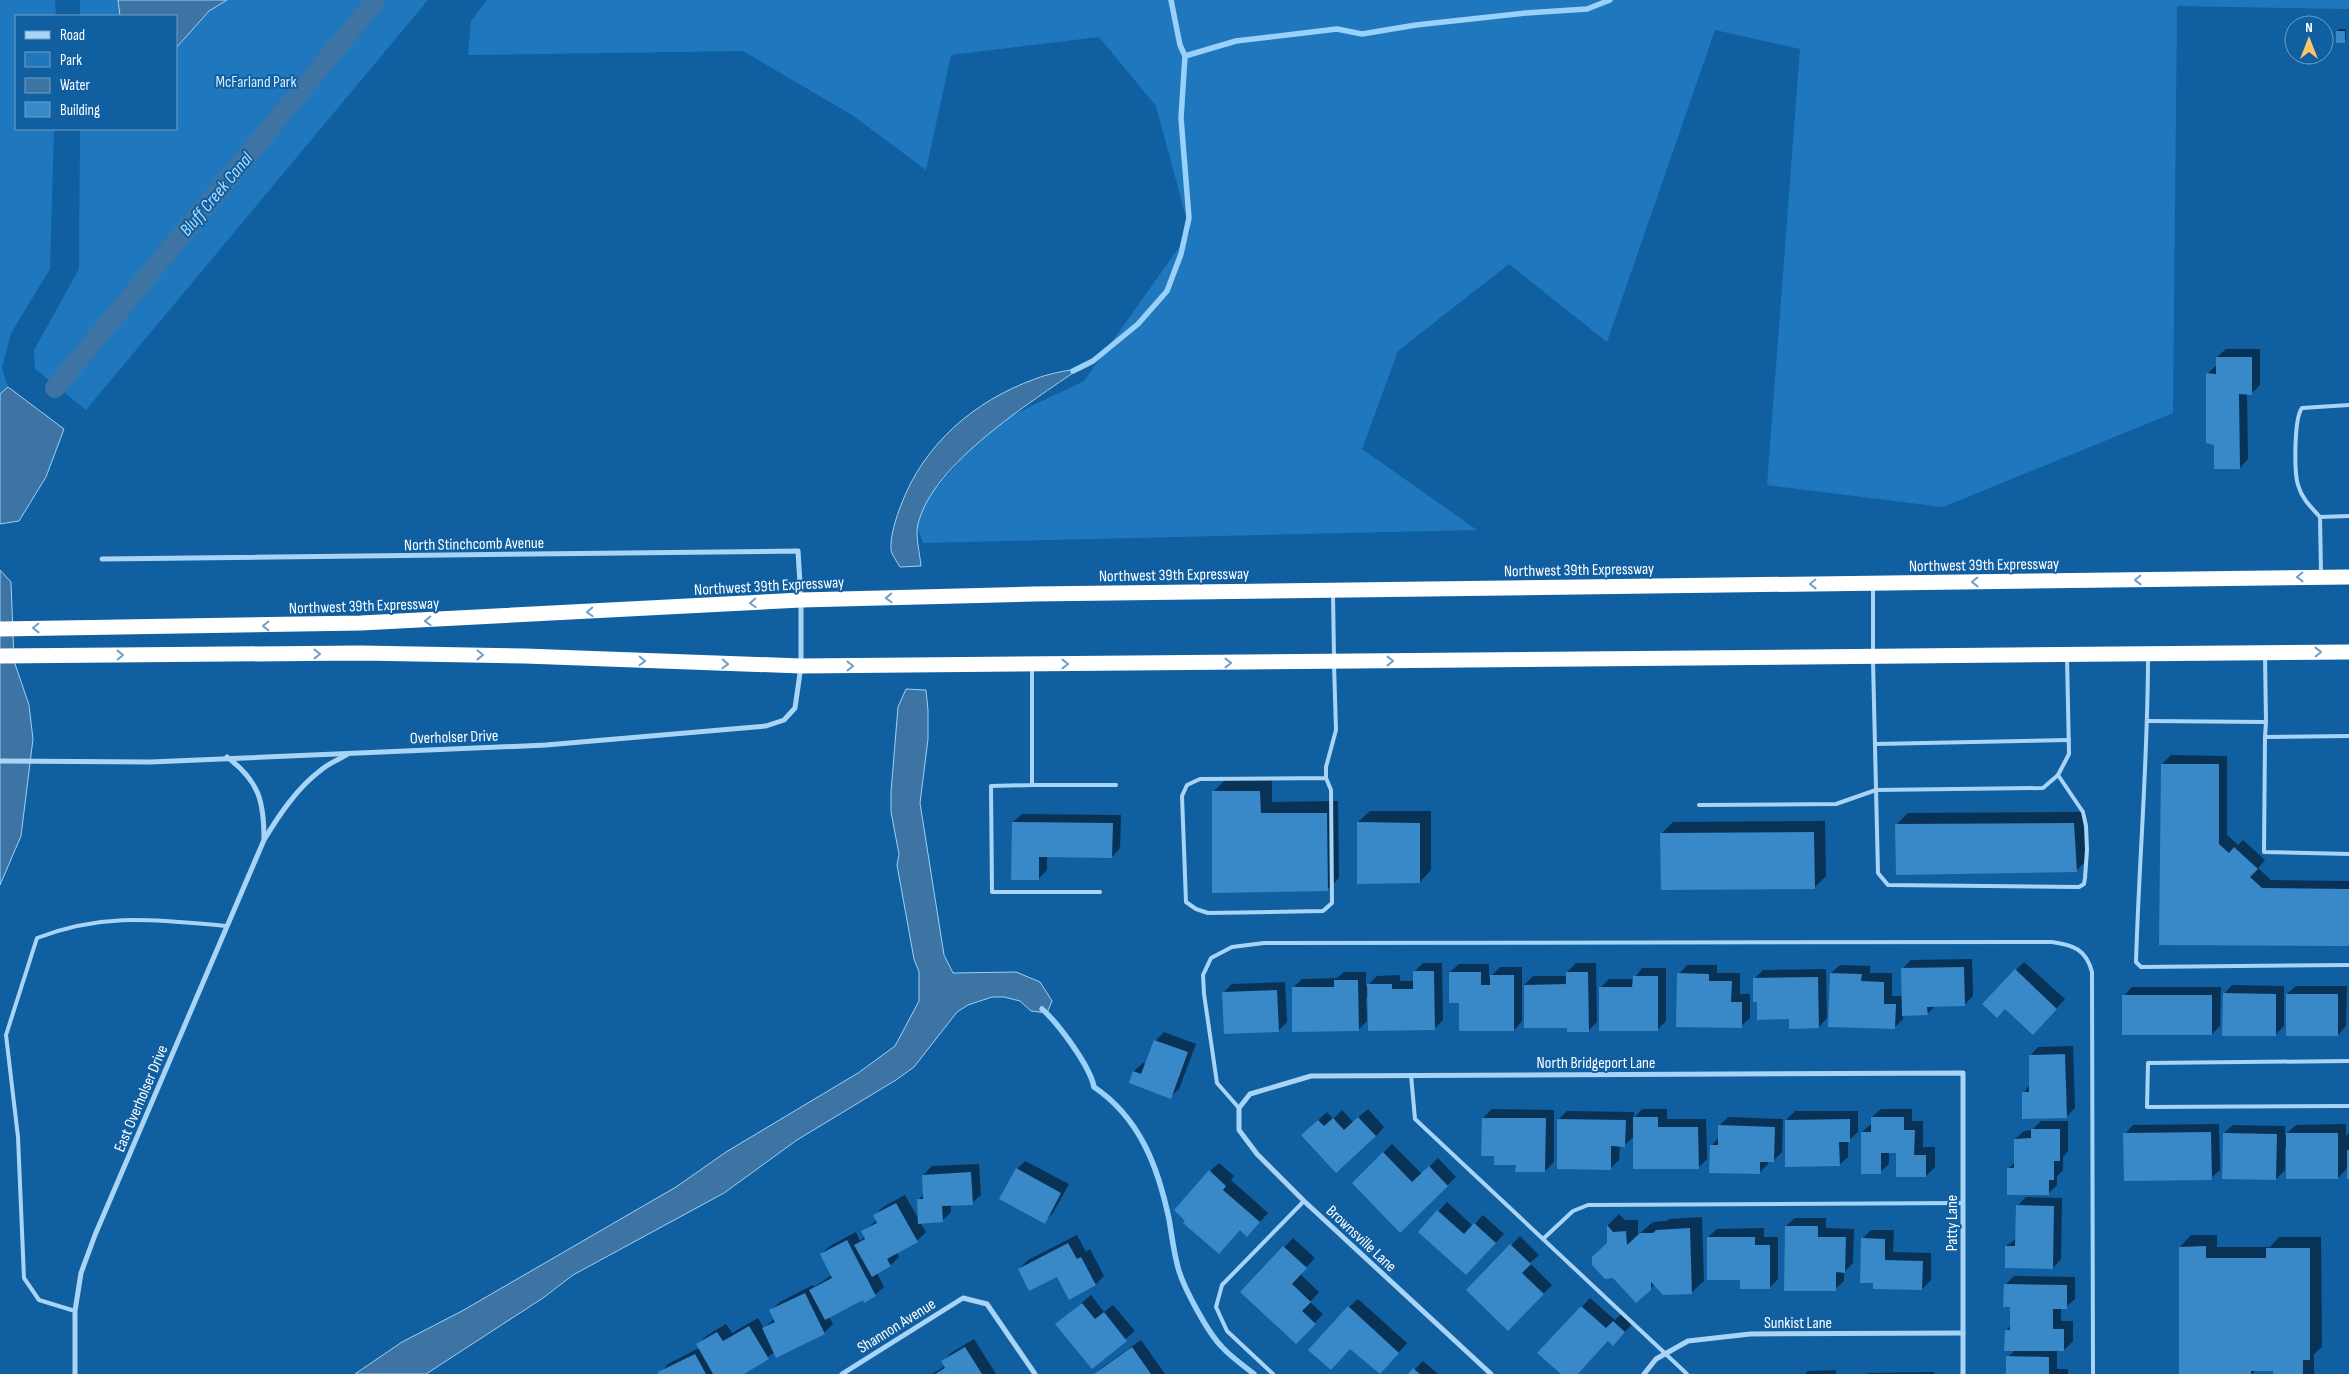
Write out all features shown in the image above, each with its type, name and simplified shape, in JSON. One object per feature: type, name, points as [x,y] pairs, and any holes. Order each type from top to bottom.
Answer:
[{"type":"highway","name":"Northwest 39th Expressway","points":[[0,629],[361,624],[801,600],[1100,592],[2349,576]]},
{"type":"highway","points":[[0,656],[400,654],[525,656],[801,666],[2349,652]]},
{"type":"street","name":"North Stinchcomb Avenue","points":[[102,559],[798,551],[801,600]]},
{"type":"street","name":"Overholser Drive","points":[[0,761],[151,762],[226,757],[546,745],[766,726],[784,720],[795,708],[801,666],[801,600]]},
{"type":"street","name":"East Overholser Drive","points":[[75,1374],[75,1311],[81,1273],[95,1235],[264,840],[278,816],[302,787],[321,770],[349,753]]},
{"type":"street","name":"East Overholser Drive","points":[[226,757],[244,770],[258,794],[264,810],[264,840]]},
{"type":"street","name":"North Bridgeport Lane","points":[[1240,1108],[1250,1094],[1311,1076],[1963,1073]]},
{"type":"street","name":"Patty Lane","points":[[1963,1073],[1964,1374]]},
{"type":"street","name":"Brownsville Lane","points":[[1240,1108],[1239,1130],[1257,1154],[1304,1201],[1491,1374]]},
{"type":"street","name":"Shannon Avenue","points":[[842,1374],[963,1298],[987,1304],[1035,1374]]},
{"type":"street","name":"Sunkist Lane","points":[[1644,1374],[1656,1359],[1688,1341],[1750,1334],[1964,1333]]},
{"type":"lane","points":[[2321,577],[2320,516],[2305,501],[2297,484],[2296,420],[2302,408],[2316,405],[2349,405]]},
{"type":"lane","points":[[2320,516],[2349,516]]},
{"type":"lane","points":[[1873,583],[1878,873],[1888,885],[2079,887],[2084,884],[2086,826],[2083,812],[2058,775]]},
{"type":"lane","points":[[1326,778],[1200,779],[1187,786],[1182,796],[1186,902],[1196,909],[1208,913],[1323,911],[1332,903],[1331,790],[1326,778],[1326,767],[1336,730],[1333,590]]},
{"type":"lane","points":[[2265,653],[2264,852],[2349,854]]},
{"type":"lane","points":[[2148,654],[2148,721],[2140,847],[2136,962],[2138,965],[2349,965]]},
{"type":"lane","points":[[1699,805],[1836,804],[1876,790],[2043,788],[2058,775],[2069,754],[2067,655]]},
{"type":"lane","points":[[1032,664],[1032,785]]},
{"type":"lane","points":[[2148,721],[2266,722]]},
{"type":"lane","points":[[2265,736],[2349,736]]},
{"type":"lane","points":[[1875,744],[2069,740]]},
{"type":"lane","points":[[1100,892],[992,892],[991,786],[1116,785]]},
{"type":"lane","points":[[75,1311],[39,1300],[24,1278],[18,1137],[6,1036],[37,938],[67,926],[129,918],[227,926]]},
{"type":"lane","points":[[1240,1108],[1217,1083],[1204,994],[1204,975],[1211,958],[1232,948],[1264,943],[2052,942],[2073,946],[2084,955],[2092,972],[2093,1374]]},
{"type":"lane","points":[[2349,1061],[2148,1062],[2147,1107],[2349,1106]]},
{"type":"lane","points":[[1411,1075],[1415,1118],[1687,1374]]},
{"type":"lane","points":[[1272,1374],[1227,1331],[1216,1307],[1222,1285],[1304,1201]]},
{"type":"lane","points":[[1543,1239],[1573,1211],[1588,1205],[1964,1203]]},
{"type":"green space","points":[[0,0],[55,0],[56,15],[15,15],[15,130],[54,130],[50,269],[11,333],[2,368],[8,387],[0,394]]},
{"type":"green space","name":"McFarland Park","points":[[80,0],[428,0],[86,410],[35,369],[34,350],[79,269],[80,130],[178,130],[178,15],[80,15]]},
{"type":"green space","points":[[487,0],[2349,0],[2349,9],[2177,6],[2173,413],[1943,507],[1767,485],[1800,49],[1715,30],[1607,342],[1509,264],[1398,351],[1362,449],[1477,530],[923,543],[917,526],[926,500],[967,451],[1011,416],[1084,381],[1190,232],[1156,106],[1099,37],[951,55],[926,170],[852,115],[743,51],[468,55],[471,21]]},
{"type":"water","points":[[118,0],[227,0],[209,11],[178,46],[178,15],[120,15]]},
{"type":"water","points":[[1080,368],[986,436],[943,479],[927,501],[918,524],[917,539],[921,566],[900,567],[891,550],[891,539],[895,521],[911,483],[937,444],[972,412],[992,399],[1041,377]]},
{"type":"water","points":[[8,387],[64,429],[46,477],[19,521],[0,524],[0,394]]},
{"type":"water","points":[[0,570],[11,582],[14,661],[29,705],[33,739],[21,836],[0,885]]},
{"type":"water","points":[[906,689],[926,690],[928,739],[920,803],[944,955],[953,973],[1016,972],[1040,982],[1052,1001],[1047,1013],[1031,1011],[1020,1001],[1004,997],[992,997],[968,1005],[957,1012],[914,1067],[896,1080],[797,1140],[724,1193],[573,1275],[543,1298],[426,1374],[355,1374],[402,1342],[462,1311],[676,1187],[726,1152],[858,1073],[895,1046],[919,1001],[919,972],[914,959],[897,865],[899,854],[891,812],[898,707]]},
{"type":"building","points":[[2336,31],[2345,31],[2345,43],[2336,43]]},
{"type":"building","points":[[2216,357],[2252,357],[2252,395],[2239,394],[2240,469],[2214,469],[2214,445],[2206,443],[2206,373],[2216,374]]},
{"type":"building","points":[[2161,764],[2219,764],[2219,844],[2229,853],[2234,847],[2258,869],[2250,877],[2262,888],[2349,889],[2349,946],[2159,945]]},
{"type":"building","points":[[1212,791],[1260,791],[1261,813],[1327,813],[1328,891],[1212,893]]},
{"type":"building","points":[[1012,822],[1113,823],[1112,858],[1039,857],[1039,880],[1011,880]]},
{"type":"building","points":[[1357,822],[1420,823],[1420,883],[1357,884]]},
{"type":"building","points":[[2074,823],[2077,872],[1896,875],[1895,824]]},
{"type":"building","points":[[1814,832],[1815,889],[1661,890],[1660,833]]},
{"type":"building","points":[[1964,967],[1965,1006],[1927,1007],[1928,1015],[1902,1016],[1901,968]]},
{"type":"building","points":[[2015,969],[2057,1009],[2033,1035],[2005,1009],[1997,1018],[1982,1004]]},
{"type":"building","points":[[1413,971],[1434,971],[1435,1030],[1368,1031],[1367,984],[1392,984],[1392,989],[1413,989]]},
{"type":"building","points":[[1449,972],[1481,972],[1481,985],[1490,985],[1490,975],[1514,975],[1514,1031],[1459,1031],[1459,1003],[1449,1003]]},
{"type":"building","points":[[1566,972],[1588,972],[1589,1032],[1567,1032],[1567,1028],[1524,1028],[1524,985],[1566,984]]},
{"type":"building","points":[[1677,973],[1709,974],[1709,981],[1732,981],[1731,1002],[1742,1002],[1742,1028],[1676,1027]]},
{"type":"building","points":[[1830,973],[1862,974],[1861,981],[1884,982],[1884,1004],[1896,1004],[1895,1029],[1828,1027]]},
{"type":"building","points":[[1633,976],[1658,976],[1658,1031],[1599,1031],[1599,987],[1632,987]]},
{"type":"building","points":[[1818,977],[1819,1028],[1789,1029],[1789,1019],[1757,1020],[1757,1002],[1753,1002],[1753,978]]},
{"type":"building","points":[[1334,980],[1358,980],[1359,1031],[1292,1032],[1292,987],[1334,987]]},
{"type":"building","points":[[1277,990],[1279,1032],[1224,1034],[1222,992]]},
{"type":"building","points":[[2223,993],[2276,994],[2276,1036],[2222,1036]]},
{"type":"building","points":[[2286,994],[2338,994],[2338,1036],[2286,1036]]},
{"type":"building","points":[[2122,995],[2212,995],[2212,1035],[2122,1035]]},
{"type":"building","points":[[1154,1040],[1188,1052],[1171,1099],[1129,1083],[1133,1071],[1141,1074]]},
{"type":"building","points":[[2065,1054],[2067,1118],[2022,1119],[2022,1092],[2029,1092],[2029,1055]]},
{"type":"building","points":[[1358,1117],[1376,1136],[1336,1173],[1301,1135],[1318,1120],[1324,1126],[1333,1118],[1344,1130]]},
{"type":"building","points":[[1633,1117],[1658,1117],[1658,1127],[1698,1127],[1699,1169],[1633,1169]]},
{"type":"building","points":[[1871,1117],[1904,1117],[1904,1130],[1915,1130],[1914,1155],[1926,1155],[1926,1177],[1896,1177],[1896,1153],[1881,1153],[1881,1174],[1861,1174],[1861,1132],[1871,1132]]},
{"type":"building","points":[[1482,1118],[1546,1118],[1545,1172],[1515,1172],[1516,1165],[1494,1165],[1494,1156],[1481,1156]]},
{"type":"building","points":[[1557,1119],[1626,1120],[1625,1147],[1611,1146],[1611,1170],[1557,1169]]},
{"type":"building","points":[[1850,1119],[1850,1142],[1839,1142],[1840,1166],[1785,1167],[1785,1120]]},
{"type":"building","points":[[1718,1125],[1775,1127],[1774,1162],[1760,1162],[1760,1174],[1709,1173],[1710,1145],[1718,1145]]},
{"type":"building","points":[[2031,1129],[2060,1129],[2060,1161],[2054,1161],[2054,1180],[2049,1180],[2049,1195],[2007,1195],[2007,1168],[2014,1168],[2014,1139],[2031,1138]]},
{"type":"building","points":[[2211,1132],[2212,1180],[2124,1181],[2123,1133]]},
{"type":"building","points":[[2223,1133],[2277,1134],[2276,1180],[2222,1179]]},
{"type":"building","points":[[2286,1133],[2338,1133],[2338,1179],[2286,1179]]},
{"type":"building","points":[[2347,1150],[2349,1150],[2349,1179],[2347,1179]]},
{"type":"building","points":[[1383,1152],[1412,1182],[1429,1166],[1448,1186],[1400,1233],[1352,1183]]},
{"type":"building","points":[[1016,1168],[1061,1193],[1045,1224],[999,1199]]},
{"type":"building","points":[[1209,1170],[1226,1186],[1223,1190],[1260,1222],[1247,1237],[1240,1230],[1219,1254],[1183,1223],[1185,1221],[1174,1210]]},
{"type":"building","points":[[971,1172],[973,1205],[942,1206],[943,1222],[918,1224],[917,1199],[923,1199],[922,1175]]},
{"type":"building","points":[[896,1203],[918,1242],[887,1259],[891,1266],[872,1277],[854,1245],[865,1239],[861,1231],[877,1223],[873,1215]]},
{"type":"building","points":[[2016,1205],[2054,1206],[2053,1269],[2005,1268],[2005,1246],[2015,1246]]},
{"type":"building","points":[[1437,1210],[1464,1234],[1474,1223],[1496,1243],[1466,1275],[1418,1232]]},
{"type":"building","points":[[1607,1225],[1613,1232],[1626,1231],[1627,1245],[1640,1233],[1690,1228],[1692,1294],[1663,1295],[1651,1282],[1651,1290],[1636,1303],[1613,1278],[1605,1279],[1592,1265],[1592,1257],[1607,1243]]},
{"type":"building","points":[[1785,1226],[1818,1226],[1818,1237],[1846,1237],[1845,1273],[1836,1272],[1836,1291],[1784,1291]]},
{"type":"building","points":[[1707,1237],[1755,1237],[1755,1245],[1770,1245],[1770,1289],[1740,1289],[1740,1280],[1707,1280]]},
{"type":"building","points":[[1861,1238],[1885,1239],[1885,1260],[1923,1261],[1922,1290],[1873,1289],[1873,1283],[1860,1283]]},
{"type":"building","points":[[847,1240],[876,1296],[864,1303],[863,1300],[825,1320],[809,1290],[832,1278],[820,1254]]},
{"type":"building","points":[[1068,1243],[1077,1259],[1081,1257],[1096,1285],[1069,1300],[1057,1277],[1029,1291],[1018,1269]]},
{"type":"building","points":[[1510,1244],[1531,1264],[1522,1273],[1544,1294],[1508,1331],[1466,1290]]},
{"type":"building","points":[[1283,1246],[1307,1268],[1292,1284],[1311,1302],[1302,1311],[1316,1324],[1296,1344],[1240,1292]]},
{"type":"building","points":[[2206,1246],[2206,1258],[2266,1258],[2266,1248],[2310,1248],[2310,1360],[2303,1360],[2303,1374],[2273,1374],[2273,1371],[2251,1371],[2251,1374],[2179,1374],[2179,1247]]},
{"type":"building","points":[[2004,1284],[2067,1285],[2067,1309],[2053,1309],[2053,1329],[2064,1329],[2064,1351],[2004,1351],[2005,1330],[2010,1330],[2010,1307],[2003,1307]]},
{"type":"building","points":[[805,1293],[825,1334],[776,1358],[762,1328],[775,1322],[769,1310]]},
{"type":"building","points":[[1082,1303],[1095,1319],[1104,1312],[1127,1341],[1092,1369],[1055,1324]]},
{"type":"building","points":[[1348,1306],[1399,1353],[1380,1374],[1350,1349],[1331,1370],[1308,1350]]},
{"type":"building","points":[[1581,1306],[1606,1328],[1613,1321],[1625,1332],[1613,1346],[1608,1341],[1578,1374],[1561,1374],[1537,1353]]},
{"type":"building","points":[[749,1326],[769,1359],[744,1374],[713,1374],[696,1344],[717,1332],[723,1341]]},
{"type":"building","points":[[965,1347],[982,1374],[935,1374],[945,1368],[941,1361]]},
{"type":"building","points":[[1132,1347],[1151,1374],[1094,1374]]},
{"type":"building","points":[[695,1354],[706,1374],[658,1374],[658,1372]]},
{"type":"building","points":[[2006,1356],[2049,1357],[2049,1374],[2006,1374]]},
{"type":"building","points":[[1413,1368],[1420,1374],[1408,1374]]},
{"type":"waterway","name":"Bluff Creek Canal","points":[[55,388],[376,0]]},
{"type":"waterway","points":[[1073,371],[1093,361],[1138,324],[1167,291],[1181,254],[1189,218],[1181,118],[1185,56],[1180,45],[1171,0]]},
{"type":"waterway","points":[[1185,56],[1236,41],[1337,29],[1362,34],[1416,25],[1526,13],[1587,9],[1610,0]]},
{"type":"waterway","points":[[1042,1009],[1072,1045],[1086,1068],[1094,1087],[1124,1113],[1145,1145],[1165,1200],[1177,1265],[1186,1289],[1216,1340],[1229,1354],[1254,1374]]}]
